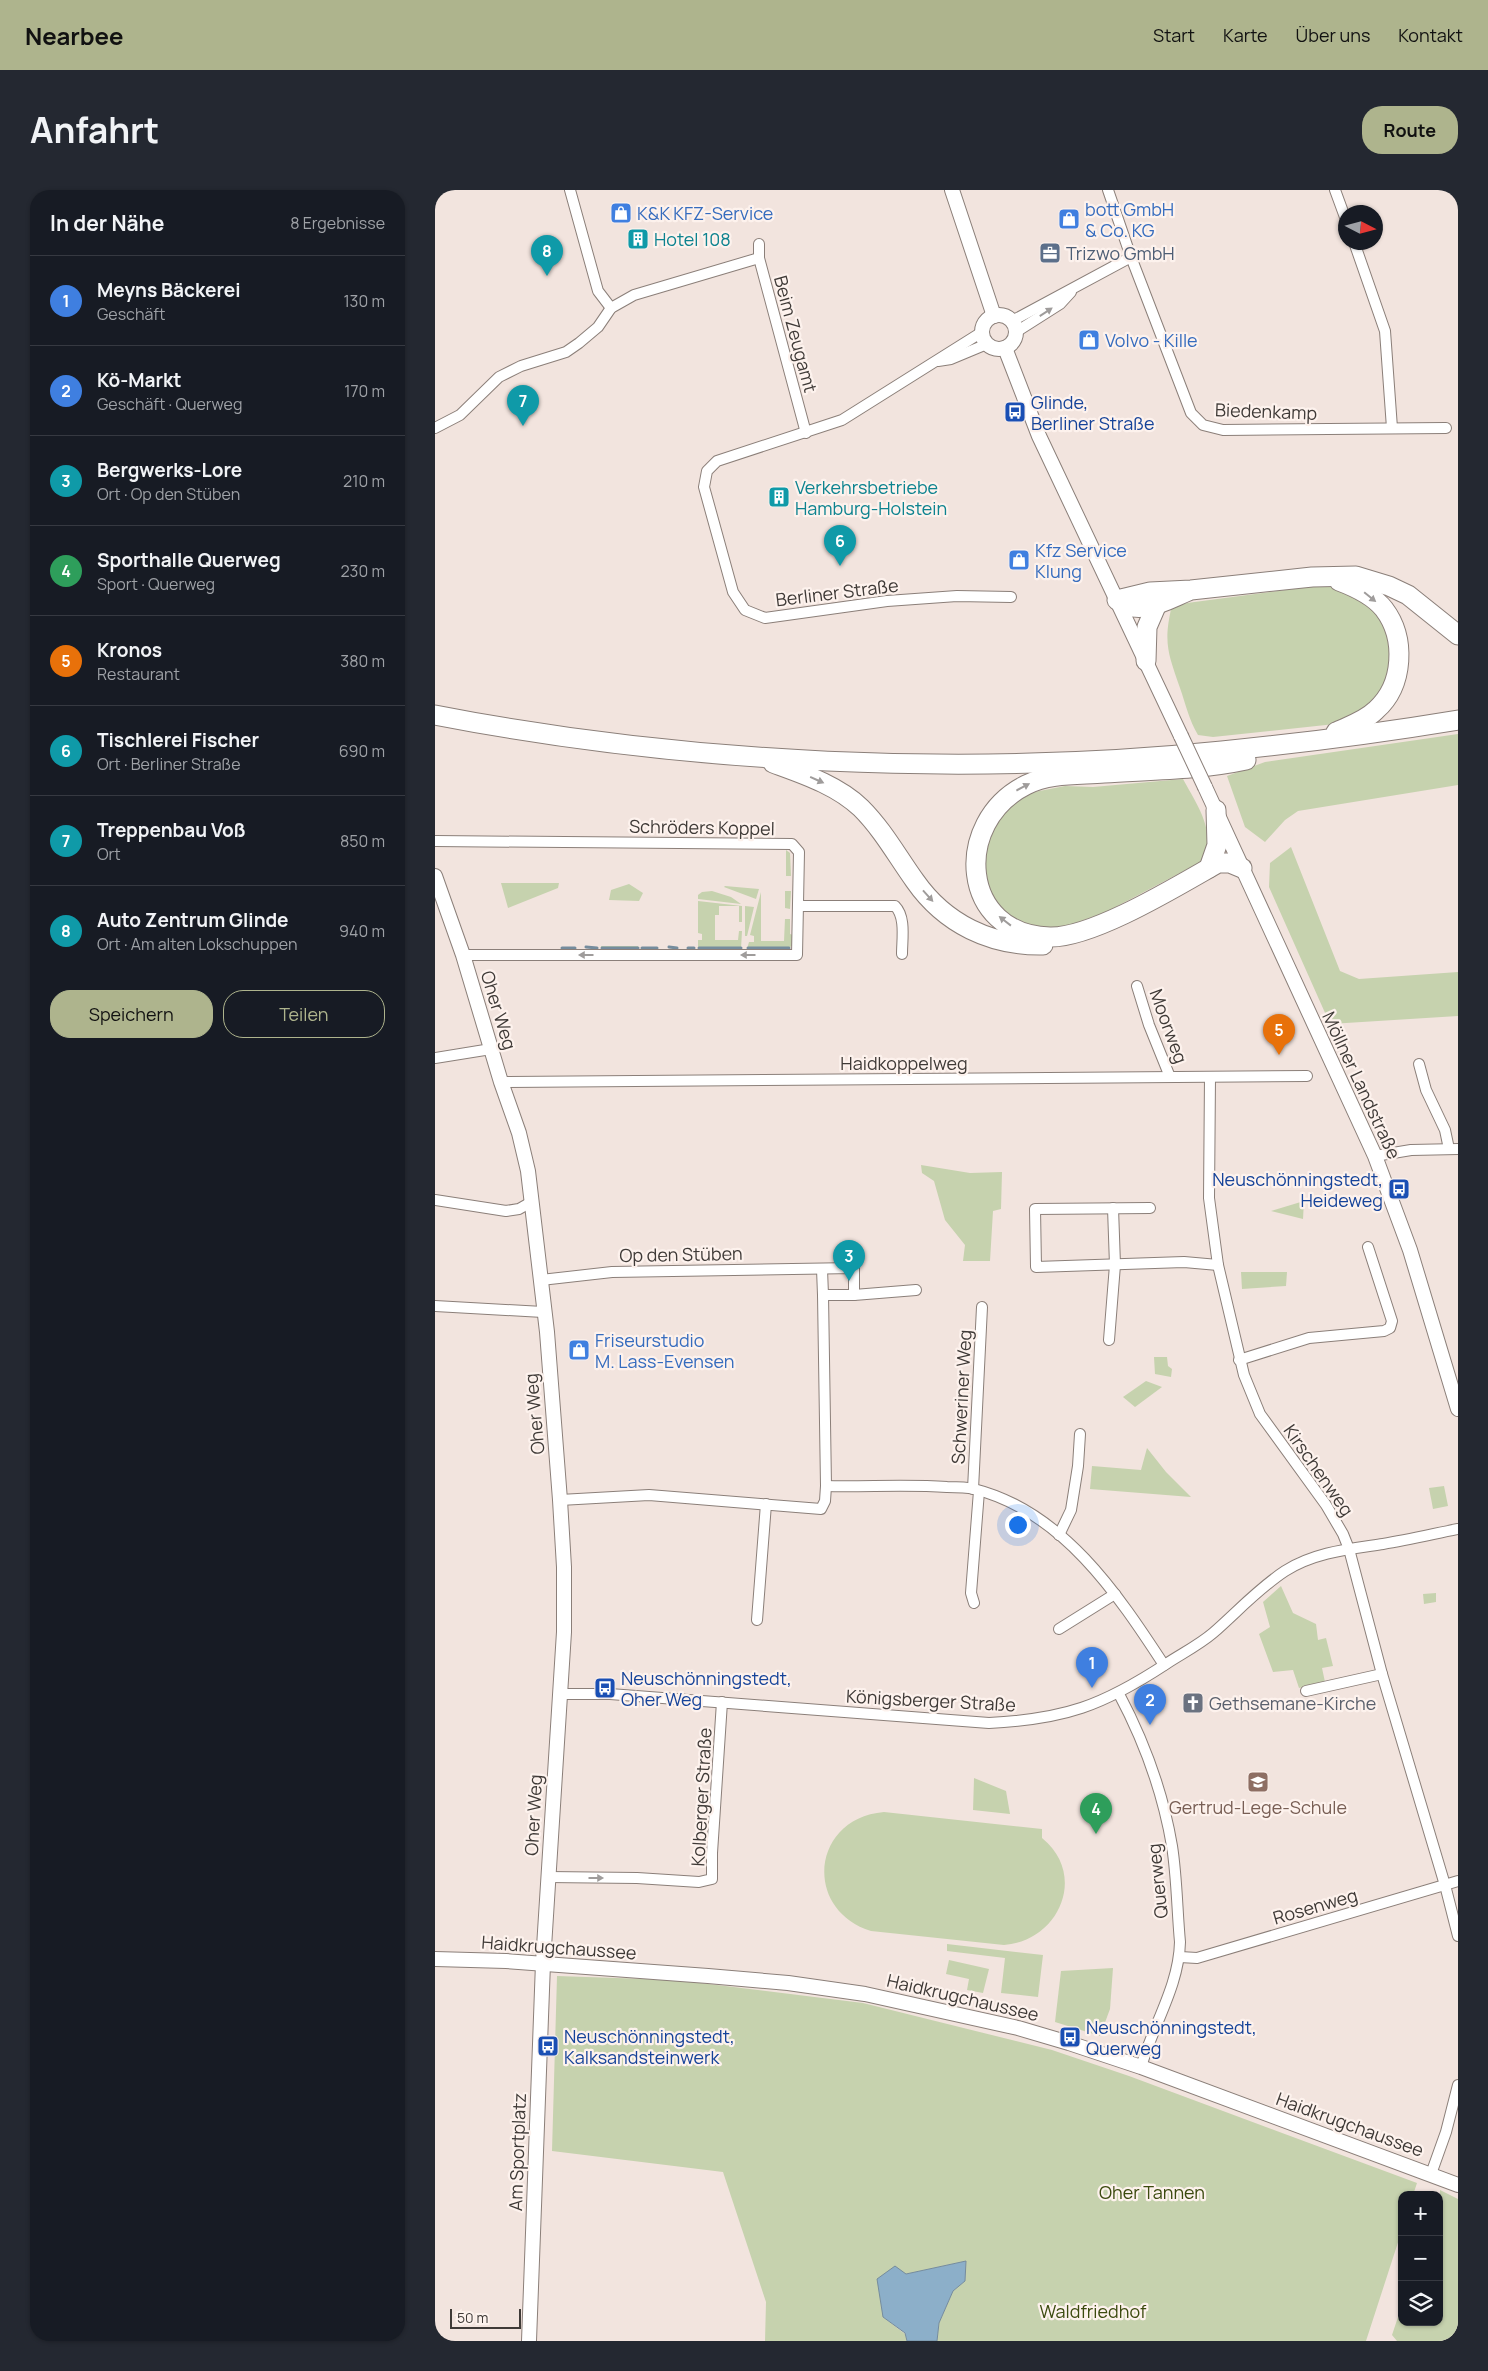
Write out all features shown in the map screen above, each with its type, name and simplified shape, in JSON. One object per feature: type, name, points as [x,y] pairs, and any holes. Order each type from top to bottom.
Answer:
[{"type":"highway","points":[[1117,600],[1145,592],[1356,576],[1389,586],[1408,595],[1458,635]]},
{"type":"highway","points":[[1319,740],[1363,720],[1376,711],[1389,694],[1399,666],[1395,630],[1383,608],[1363,592],[1326,577]]},
{"type":"highway","points":[[1117,600],[1135,609],[1157,604],[1191,590]]},
{"type":"highway","points":[[1146,661],[1147,627],[1157,604]]},
{"type":"highway","points":[[435,716],[624,745],[755,756],[905,763],[1022,762],[1221,752],[1458,720]]},
{"type":"highway","points":[[1242,868],[1235,864],[1222,862],[1137,907],[1089,928],[1061,937],[1050,937],[1026,934],[1014,928],[995,913],[981,893],[975,856],[981,831],[993,812],[1007,797],[1035,781],[1063,775],[1230,764],[1268,755],[1290,744]]},
{"type":"highway","points":[[755,756],[827,785],[859,806],[877,825],[917,883],[939,908],[968,928],[1002,942],[1048,945],[1085,936],[1242,868]]},
{"type":"highway","points":[[1209,868],[1217,845],[1216,810]]},
{"type":"main road","points":[[952,190],[994,316]]},
{"type":"main road","points":[[994,316],[1003,316],[1014,326],[1013,342],[1005,348],[996,349],[985,338],[985,322],[994,316]]},
{"type":"main road","points":[[1005,348],[1039,436],[1146,661]]},
{"type":"main road","name":"Möllner Landstraße","points":[[1146,661],[1375,1156],[1410,1250],[1457,1404]]},
{"type":"main road","name":"Oher Weg","points":[[435,876],[463,955],[524,1151],[533,1201],[543,1312],[547,1332],[564,1567],[561,1694],[543,1964]]},
{"type":"main road","name":"Haidkrugchaussee","points":[[435,1959],[543,1964],[788,1983],[865,1994],[1018,2028],[1141,2067],[1458,2184]]},
{"type":"main road","name":"Am Sportplatz","points":[[529,2341],[543,1964]]},
{"type":"street","points":[[570,190],[598,291],[611,308]]},
{"type":"street","name":"Biedenkamp","points":[[1108,190],[1131,257],[1191,413],[1203,426],[1223,430],[1446,428]]},
{"type":"street","points":[[1335,190],[1340,205]]},
{"type":"street","name":"Beim Zeugamt","points":[[759,244],[759,258],[806,433]]},
{"type":"street","points":[[1356,250],[1385,331],[1391,428]]},
{"type":"street","points":[[1014,326],[1060,304],[1074,289],[1131,257]]},
{"type":"street","points":[[435,428],[461,415],[499,377],[521,366],[566,352],[598,327],[611,308],[634,295],[759,258]]},
{"type":"street","name":"Berliner Straße","points":[[985,338],[947,353],[938,361],[842,420],[717,460],[707,471],[704,487],[733,592],[745,610],[765,618],[885,602],[957,596],[1011,597]]},
{"type":"street","name":"Schröders Koppel","points":[[435,841],[792,844],[799,852],[797,955],[463,955]]},
{"type":"street","points":[[798,906],[895,906],[902,918],[902,954]]},
{"type":"street","name":"Moorweg","points":[[1137,986],[1149,1025],[1170,1077]]},
{"type":"street","points":[[435,1058],[491,1049]]},
{"type":"street","points":[[1375,1156],[1411,1150],[1454,1149],[1426,1090],[1419,1064]]},
{"type":"street","name":"Haidkoppelweg","points":[[501,1082],[1307,1076]]},
{"type":"street","name":"Kirschenweg","points":[[1210,1077],[1209,1198],[1218,1266],[1239,1360],[1260,1414],[1326,1505],[1343,1534],[1349,1549],[1382,1674],[1445,1885],[1458,1936]]},
{"type":"street","points":[[435,1200],[506,1211],[519,1209],[533,1201]]},
{"type":"street","points":[[1109,1340],[1115,1265],[1113,1208]]},
{"type":"street","points":[[1150,1208],[1035,1209],[1036,1267],[1184,1262],[1218,1266]]},
{"type":"street","points":[[1239,1360],[1309,1338],[1384,1331],[1390,1328],[1392,1321],[1368,1247]]},
{"type":"street","name":"Op den Stüben","points":[[541,1280],[621,1272],[854,1268],[854,1295]]},
{"type":"street","points":[[560,1500],[649,1495],[821,1509],[825,1501],[826,1486],[822,1269]]},
{"type":"street","points":[[823,1295],[854,1295],[916,1290]]},
{"type":"street","points":[[435,1306],[543,1312]]},
{"type":"street","name":"Schweriner Weg","points":[[974,1603],[971,1593],[982,1307]]},
{"type":"street","points":[[1059,1535],[1071,1506],[1078,1466],[1080,1434]]},
{"type":"street","points":[[826,1486],[929,1485],[976,1490],[1007,1499],[1059,1535],[1087,1560],[1115,1594],[1164,1665]]},
{"type":"street","points":[[757,1620],[767,1504]]},
{"type":"street","name":"Königsberger Straße","points":[[561,1694],[610,1694],[989,1723],[1027,1721],[1060,1715],[1119,1694],[1212,1634],[1255,1594],[1286,1570],[1326,1553],[1458,1529]]},
{"type":"street","points":[[1059,1629],[1115,1594]]},
{"type":"street","points":[[1306,1691],[1382,1674]]},
{"type":"street","name":"Querweg","points":[[1119,1694],[1131,1716],[1163,1803],[1171,1846],[1180,1958],[1175,1977],[1141,2067]]},
{"type":"street","name":"Kolberger Straße","points":[[548,1878],[637,1878],[699,1882],[713,1879],[712,1854],[722,1702]]},
{"type":"street","name":"Rosenweg","points":[[1180,1958],[1197,1958],[1458,1881]]},
{"type":"street","points":[[1431,2174],[1446,2132],[1458,2085]]},
{"type":"green space","points":[[1323,585],[1341,586],[1355,591],[1389,628],[1392,667],[1373,705],[1335,724],[1213,737],[1198,735],[1172,666],[1168,648],[1167,639],[1172,605]]},
{"type":"green space","points":[[1458,734],[1458,785],[1298,811],[1285,820],[1265,842],[1245,827],[1227,776],[1265,762]]},
{"type":"green space","points":[[1183,779],[1200,810],[1207,831],[1205,853],[1199,863],[1106,912],[1067,926],[1046,930],[1027,925],[1007,916],[997,905],[985,882],[982,863],[989,828],[1024,794],[1065,786],[1093,787]]},
{"type":"green space","points":[[1291,847],[1340,971],[1359,979],[1458,972],[1458,1016],[1330,1024],[1269,887],[1270,863]]},
{"type":"green space","points":[[786,850],[790,853],[791,876],[786,876]]},
{"type":"green space","points":[[501,883],[559,883],[558,888],[508,908]]},
{"type":"green space","points":[[629,884],[643,893],[639,901],[609,900],[611,890]]},
{"type":"green space","points":[[725,886],[759,889],[756,899]]},
{"type":"green space","points":[[712,891],[731,897],[741,904],[698,899],[698,895],[702,892]]},
{"type":"green space","points":[[785,891],[791,891],[790,909],[785,908]]},
{"type":"green space","points":[[761,892],[761,941],[784,941],[785,919],[790,919],[790,934],[793,935],[793,945],[782,953],[779,950],[747,949],[749,942],[754,942],[754,936],[750,935]]},
{"type":"green space","points":[[698,901],[742,906],[742,922],[739,922],[739,906],[719,906],[719,915],[715,915],[715,940],[738,940],[739,931],[742,931],[741,949],[698,949],[698,940],[702,940],[702,934],[698,933]]},
{"type":"green space","points":[[745,906],[754,907],[747,936],[745,936]]},
{"type":"green space","points":[[601,946],[638,946],[638,949],[601,949]]},
{"type":"green space","points":[[921,1165],[970,1173],[1002,1172],[1001,1209],[993,1211],[990,1261],[963,1261],[965,1245],[945,1220],[934,1181],[922,1173]]},
{"type":"green space","points":[[1304,1201],[1303,1219],[1271,1211]]},
{"type":"green space","points":[[1241,1272],[1287,1272],[1286,1286],[1242,1289]]},
{"type":"green space","points":[[1154,1357],[1167,1357],[1168,1366],[1172,1369],[1171,1377],[1155,1374]]},
{"type":"green space","points":[[1146,1381],[1162,1387],[1135,1407],[1123,1397]]},
{"type":"green space","points":[[1147,1448],[1166,1472],[1191,1497],[1090,1489],[1092,1466],[1141,1470]]},
{"type":"green space","points":[[1444,1486],[1448,1506],[1433,1509],[1429,1488]]},
{"type":"green space","points":[[1281,1586],[1293,1613],[1316,1624],[1318,1640],[1326,1638],[1333,1666],[1322,1668],[1325,1682],[1299,1688],[1293,1670],[1273,1672],[1259,1634],[1270,1627],[1263,1602]]},
{"type":"green space","points":[[1436,1593],[1436,1602],[1424,1604],[1423,1594]]},
{"type":"green space","points":[[974,1778],[1006,1791],[1010,1814],[973,1810]]},
{"type":"green space","points":[[884,1812],[1042,1829],[1042,1838],[1056,1853],[1063,1870],[1065,1887],[1061,1904],[1052,1919],[1040,1932],[1023,1941],[1004,1945],[871,1931],[849,1920],[834,1904],[826,1885],[825,1866],[830,1846],[842,1830],[860,1818]]},
{"type":"green space","points":[[947,1944],[1043,1955],[1038,1997],[1001,1993],[1005,1958],[947,1951]]},
{"type":"green space","points":[[949,1960],[989,1969],[983,1993],[967,1990],[969,1979],[946,1974]]},
{"type":"green space","points":[[1113,1968],[1110,2009],[1100,2036],[1055,2022],[1061,1971]]},
{"type":"green space","points":[[557,1976],[676,1980],[863,2003],[1052,2050],[1129,2076],[1417,2183],[1414,2191],[1398,2191],[1398,2242],[1366,2341],[937,2341],[939,2323],[953,2291],[965,2281],[966,2261],[906,2274],[883,2317],[905,2334],[907,2341],[765,2341],[766,2302],[723,2172],[552,2151]]},
{"type":"green space","points":[[1443,2192],[1458,2199],[1458,2341],[1397,2341],[1392,2335],[1398,2317],[1398,2326],[1443,2326]]},
{"type":"water","points":[[966,2261],[965,2281],[953,2291],[939,2323],[937,2341],[907,2341],[905,2333],[883,2317],[877,2279],[895,2266],[906,2274]]},
{"type":"waterway","points":[[586,947],[597,948]]},
{"type":"waterway","points":[[669,947],[677,948]]},
{"type":"waterway","points":[[562,948],[575,948]]},
{"type":"waterway","points":[[602,948],[638,948]]},
{"type":"waterway","points":[[642,948],[657,948]]},
{"type":"waterway","points":[[688,948],[694,948]]},
{"type":"waterway","points":[[699,948],[741,948]]},
{"type":"waterway","points":[[748,948],[789,948]]},
{"type":"place","name":"K&K KFZ-Service","points":[[621,213]]},
{"type":"place","name":"bott GmbH & Co. KG","points":[[1069,219]]},
{"type":"place","name":"Hotel 108","points":[[638,239]]},
{"type":"place","name":"Trizwo GmbH","points":[[1050,253]]},
{"type":"place","name":"Auto Zentrum Glinde","points":[[547,276]]},
{"type":"place","name":"Volvo - Kille","points":[[1089,340]]},
{"type":"place","name":"Glinde, Berliner Straße","points":[[1015,412]]},
{"type":"place","name":"Treppenbau Voß","points":[[523,426]]},
{"type":"place","name":"Verkehrsbetriebe Hamburg-Holstein","points":[[779,497]]},
{"type":"place","name":"Kfz Service Klung","points":[[1019,560]]},
{"type":"place","name":"Tischlerei Fischer","points":[[840,566]]},
{"type":"place","name":"Kronos","points":[[1279,1055]]},
{"type":"place","name":"Neuschönningstedt, Heideweg","points":[[1399,1189]]},
{"type":"place","name":"Bergwerks-Lore","points":[[849,1281]]},
{"type":"place","name":"Friseurstudio M. Lass-Evensen","points":[[579,1350]]},
{"type":"place","name":"Neuschönningstedt, Oher Weg","points":[[605,1688]]},
{"type":"place","name":"Meyns Bäckerei","points":[[1092,1688]]},
{"type":"place","name":"Gethsemane-Kirche","points":[[1193,1703]]},
{"type":"place","name":"Kö-Markt","points":[[1150,1725]]},
{"type":"place","name":"Gertrud-Lege-Schule","points":[[1258,1782]]},
{"type":"place","name":"Sporthalle Querweg","points":[[1096,1834]]},
{"type":"place","name":"Neuschönningstedt, Querweg","points":[[1070,2037]]},
{"type":"place","name":"Neuschönningstedt, Kalksandsteinwerk","points":[[548,2046]]},
{"type":"park label","name":"Oher Tannen","points":[[1152,2192]]},
{"type":"park label","name":"Waldfriedhof","points":[[1093,2311]]}]
